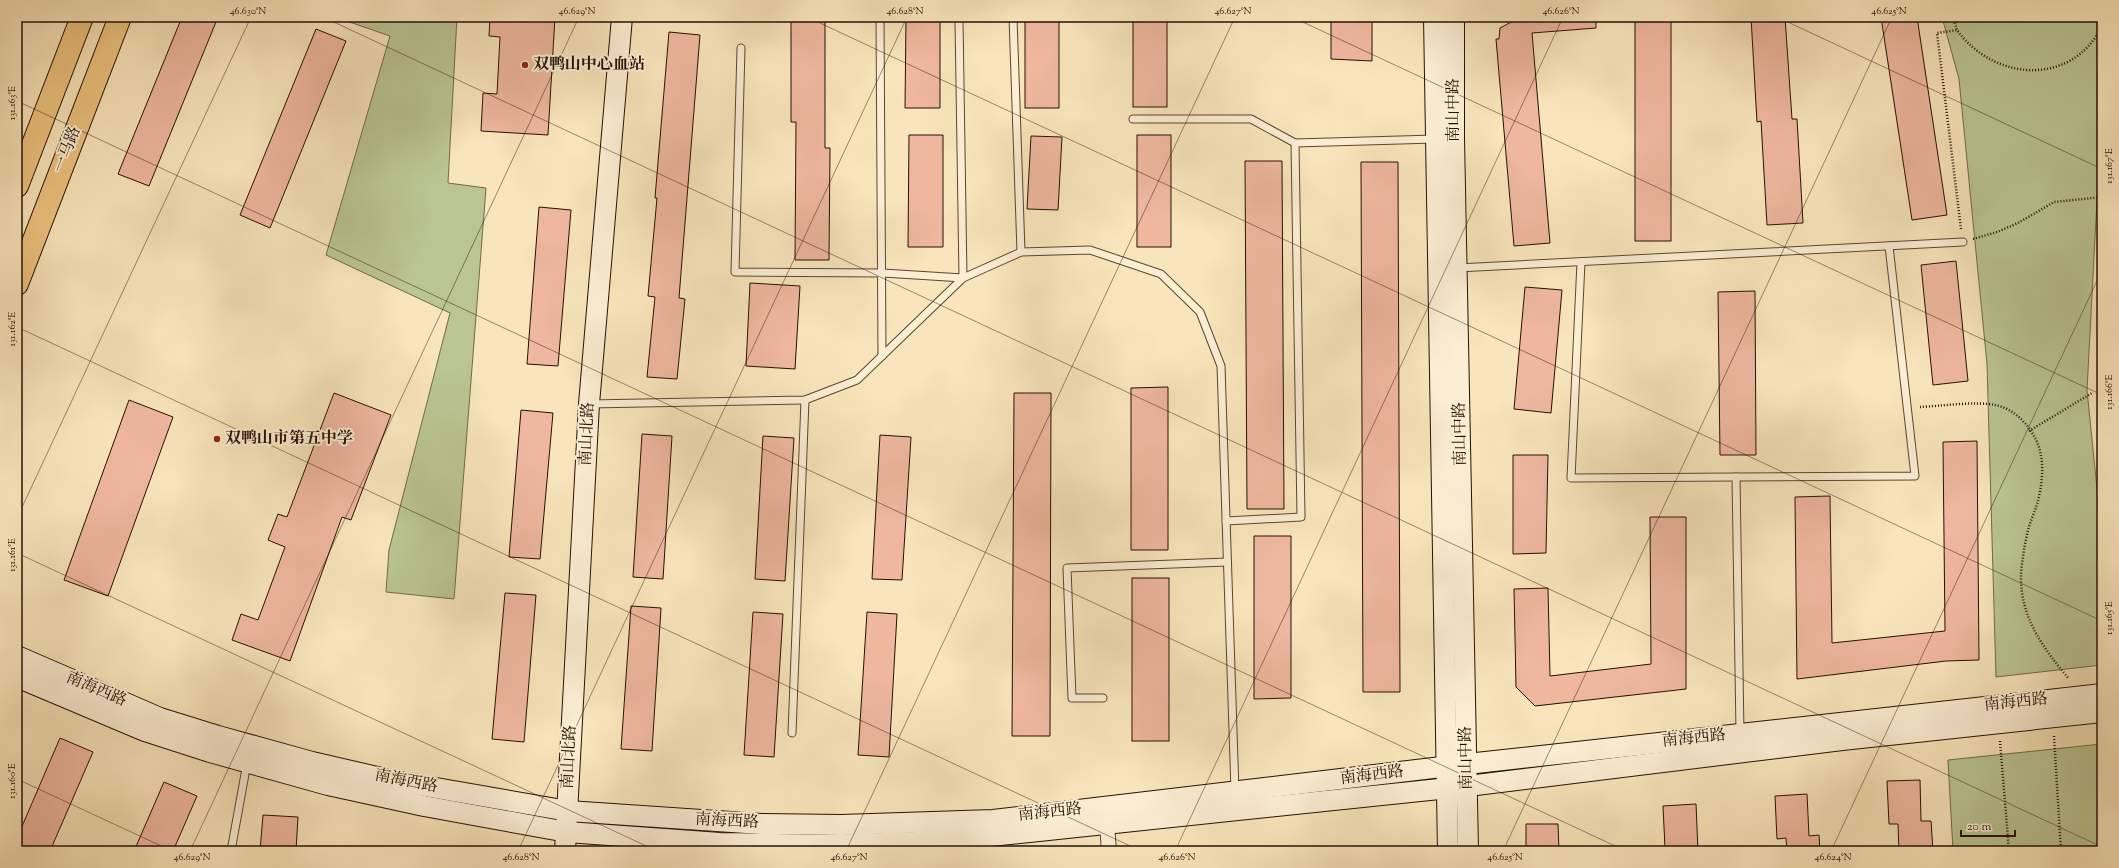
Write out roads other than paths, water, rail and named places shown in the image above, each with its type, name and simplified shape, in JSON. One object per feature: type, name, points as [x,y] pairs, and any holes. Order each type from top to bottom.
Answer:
[{"type":"main road","points":[[17,186],[82,17]]},
{"type":"main road","name":"一马路","points":[[17,284],[120,17]]},
{"type":"street","name":"南山北路","points":[[565,851],[589,404],[622,17]]},
{"type":"street","name":"南山中路","points":[[1434,17],[1457,268],[1468,786],[1468,851]]},
{"type":"street","name":"南山中路","points":[[1448,851],[1445,139],[1454,17]]},
{"type":"street","name":"南海西路","points":[[17,656],[160,718],[312,762],[390,780],[568,811],[761,824],[841,826],[993,820],[1447,788],[1842,740],[2102,712]]},
{"type":"street","name":"南海西路","points":[[17,677],[145,731],[247,763],[328,785],[424,806],[567,832],[720,843],[828,845],[974,838],[1107,825],[1447,766],[2093,695]]},
{"type":"street","points":[[1107,825],[1109,851]]},
{"type":"lane","points":[[880,17],[883,273],[882,356]]},
{"type":"lane","points":[[1013,17],[1022,252]]},
{"type":"lane","points":[[959,20],[963,278]]},
{"type":"lane","points":[[741,48],[735,272],[883,273],[963,278]]},
{"type":"lane","points":[[1133,119],[1251,119],[1295,143],[1445,139]]},
{"type":"lane","points":[[1226,521],[1301,517],[1295,143]]},
{"type":"lane","points":[[1457,268],[1963,242]]},
{"type":"lane","points":[[1581,262],[1571,478],[1915,476],[1889,246]]},
{"type":"lane","points":[[589,404],[805,400],[857,380],[963,278],[1022,252],[1090,250],[1161,274],[1200,312],[1221,366],[1235,802]]},
{"type":"lane","points":[[2102,366],[2102,388]]},
{"type":"lane","points":[[792,733],[805,400]]},
{"type":"lane","points":[[1736,477],[1740,734]]},
{"type":"lane","points":[[1103,698],[1072,698],[1067,568],[1227,562]]},
{"type":"lane","points":[[231,851],[247,763]]},
{"type":"place","name":"双鸭山中心血站","points":[[525,65]]},
{"type":"place","name":"双鸭山市第五中学","points":[[217,439]]}]
